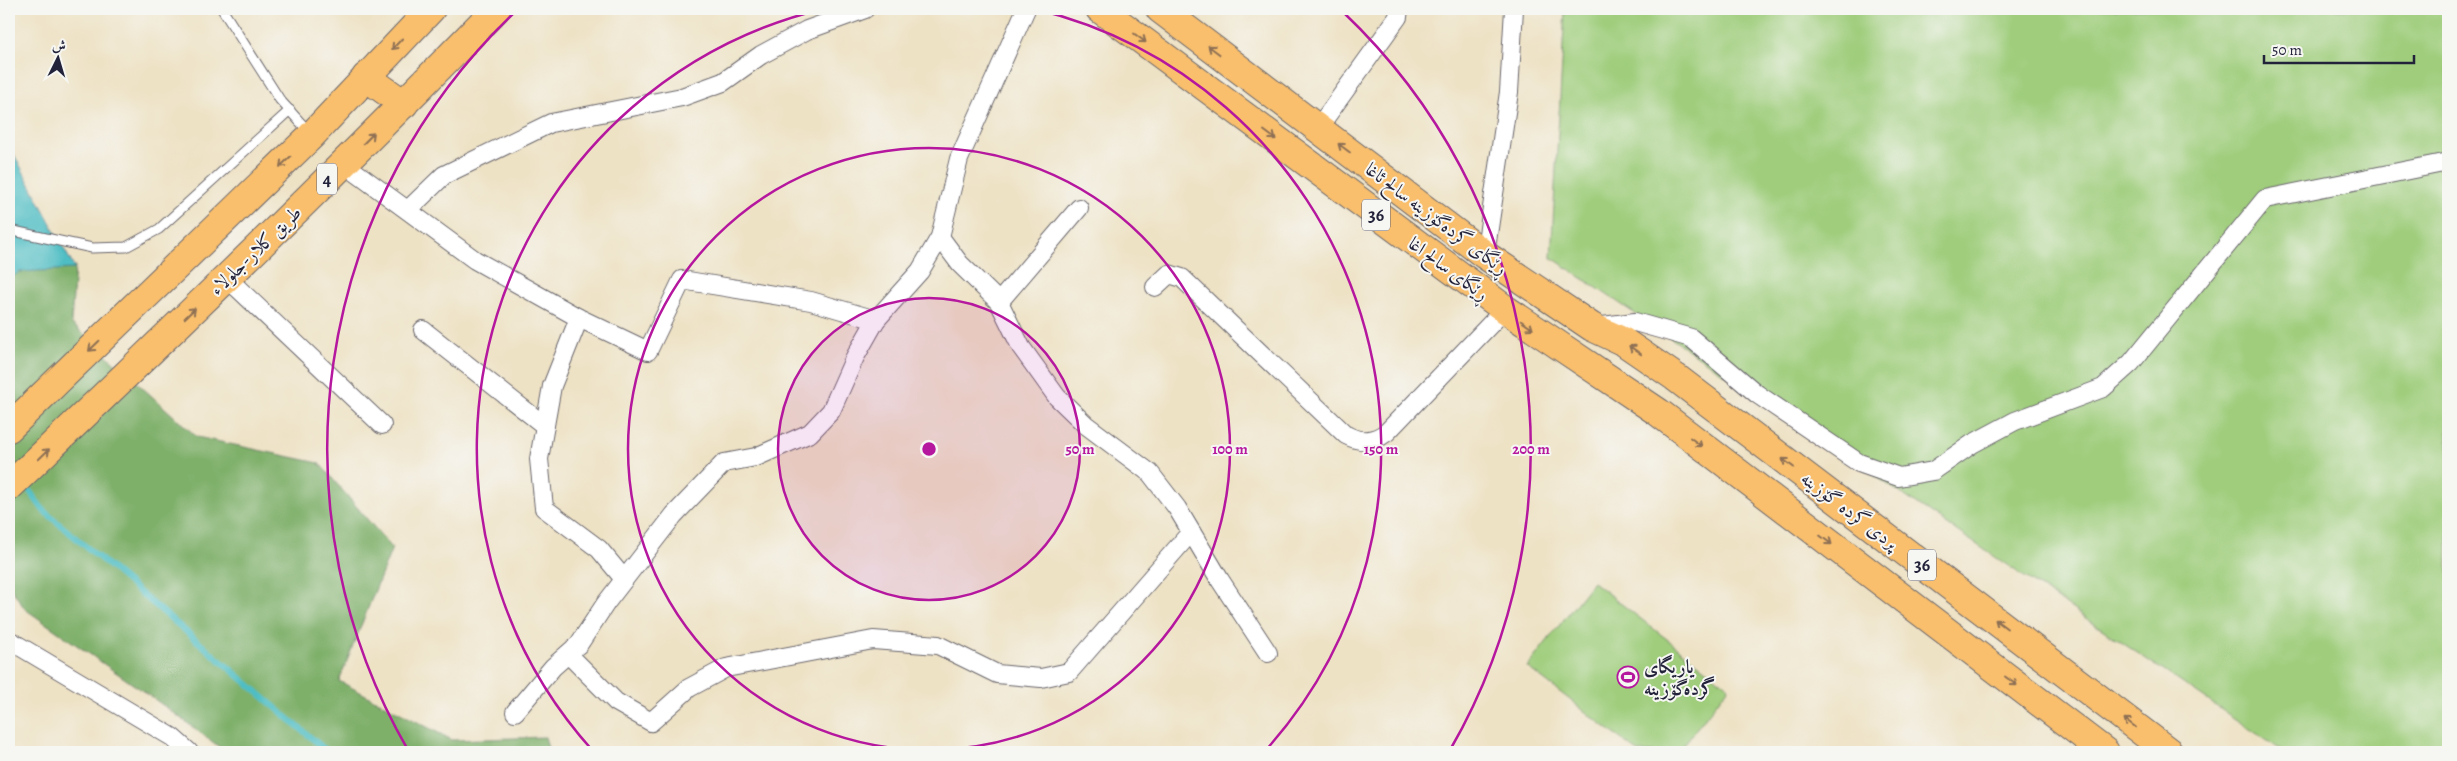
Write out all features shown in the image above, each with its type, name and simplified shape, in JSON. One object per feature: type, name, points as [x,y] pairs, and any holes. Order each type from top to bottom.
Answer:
[{"type":"highway","name":"4","points":[[9,428],[312,135],[431,9]]},
{"type":"highway","name":"طريق كلار-جلولاء","points":[[9,487],[156,348],[404,104],[496,9]]},
{"type":"highway","name":"ڕێگای سالح اغا","points":[[1100,9],[1505,309],[1658,412],[2105,752]]},
{"type":"highway","name":"ڕێگای گردەگۆزینە سالح ئاغا","points":[[1160,9],[1486,255],[1592,327],[1624,342],[1675,377]]},
{"type":"highway","points":[[366,77],[404,104]]},
{"type":"highway","points":[[1572,355],[1592,327]]},
{"type":"highway","name":"پردی گردە گۆزینە","points":[[1675,377],[2169,752]]},
{"type":"street","points":[[408,210],[444,175],[551,123],[682,98],[723,82],[761,56],[807,30],[865,9]]},
{"type":"street","points":[[515,712],[553,667],[579,644],[624,580],[674,515],[724,463],[756,456],[810,433],[831,411],[855,357],[876,320],[920,271],[940,237],[959,159],[1026,9]]},
{"type":"street","points":[[1318,128],[1398,17],[1399,9]]},
{"type":"street","points":[[1486,255],[1509,92],[1514,9]]},
{"type":"street","points":[[1592,327],[1635,322],[1691,338],[1757,394],[1859,464],[1899,477],[1933,471],[1972,444],[2015,421],[2103,388],[2131,364],[2265,199],[2448,162]]},
{"type":"street","points":[[343,164],[475,260],[580,318],[648,351],[682,280],[811,301],[876,320]]},
{"type":"street","points":[[999,302],[1078,208]]},
{"type":"street","points":[[940,237],[960,264],[999,302],[1021,346],[1057,397],[1086,425],[1150,473],[1177,508],[1268,653]]},
{"type":"street","points":[[1155,287],[1169,274],[1182,278],[1346,435],[1362,441],[1380,437],[1387,432],[1505,309]]},
{"type":"street","points":[[227,278],[382,425]]},
{"type":"street","points":[[580,318],[552,386],[540,459],[544,508],[599,549],[624,580]]},
{"type":"street","points":[[422,330],[545,426]]},
{"type":"street","points":[[568,654],[616,702],[651,722],[689,688],[726,668],[873,640],[938,644],[997,674],[1041,678],[1069,672],[1191,532]]},
{"type":"street","points":[[9,640],[172,737],[189,752]]},
{"type":"lane","points":[[222,9],[280,100],[312,135]]},
{"type":"lane","points":[[9,230],[92,248],[126,247],[159,229],[290,110]]},
{"type":"green space","points":[[1565,9],[2448,9],[2448,752],[2284,752],[1551,257]]},
{"type":"green space","points":[[75,266],[71,323],[197,437],[319,463],[392,548],[339,681],[452,740],[545,737],[549,752],[226,752],[170,710],[25,609],[9,585],[9,277],[14,272]]},
{"type":"green space","name":"یاریگای گردەگۆزینە","points":[[1593,582],[1729,687],[1678,752],[1638,752],[1527,667]]},
{"type":"water","points":[[9,145],[75,269],[19,272],[9,280]]},
{"type":"waterway","points":[[9,461],[16,471]]},
{"type":"waterway","points":[[23,482],[44,511],[328,752]]},
{"type":"place","name":"یاریگای گردەگۆزینە","points":[[1628,677]]}]
